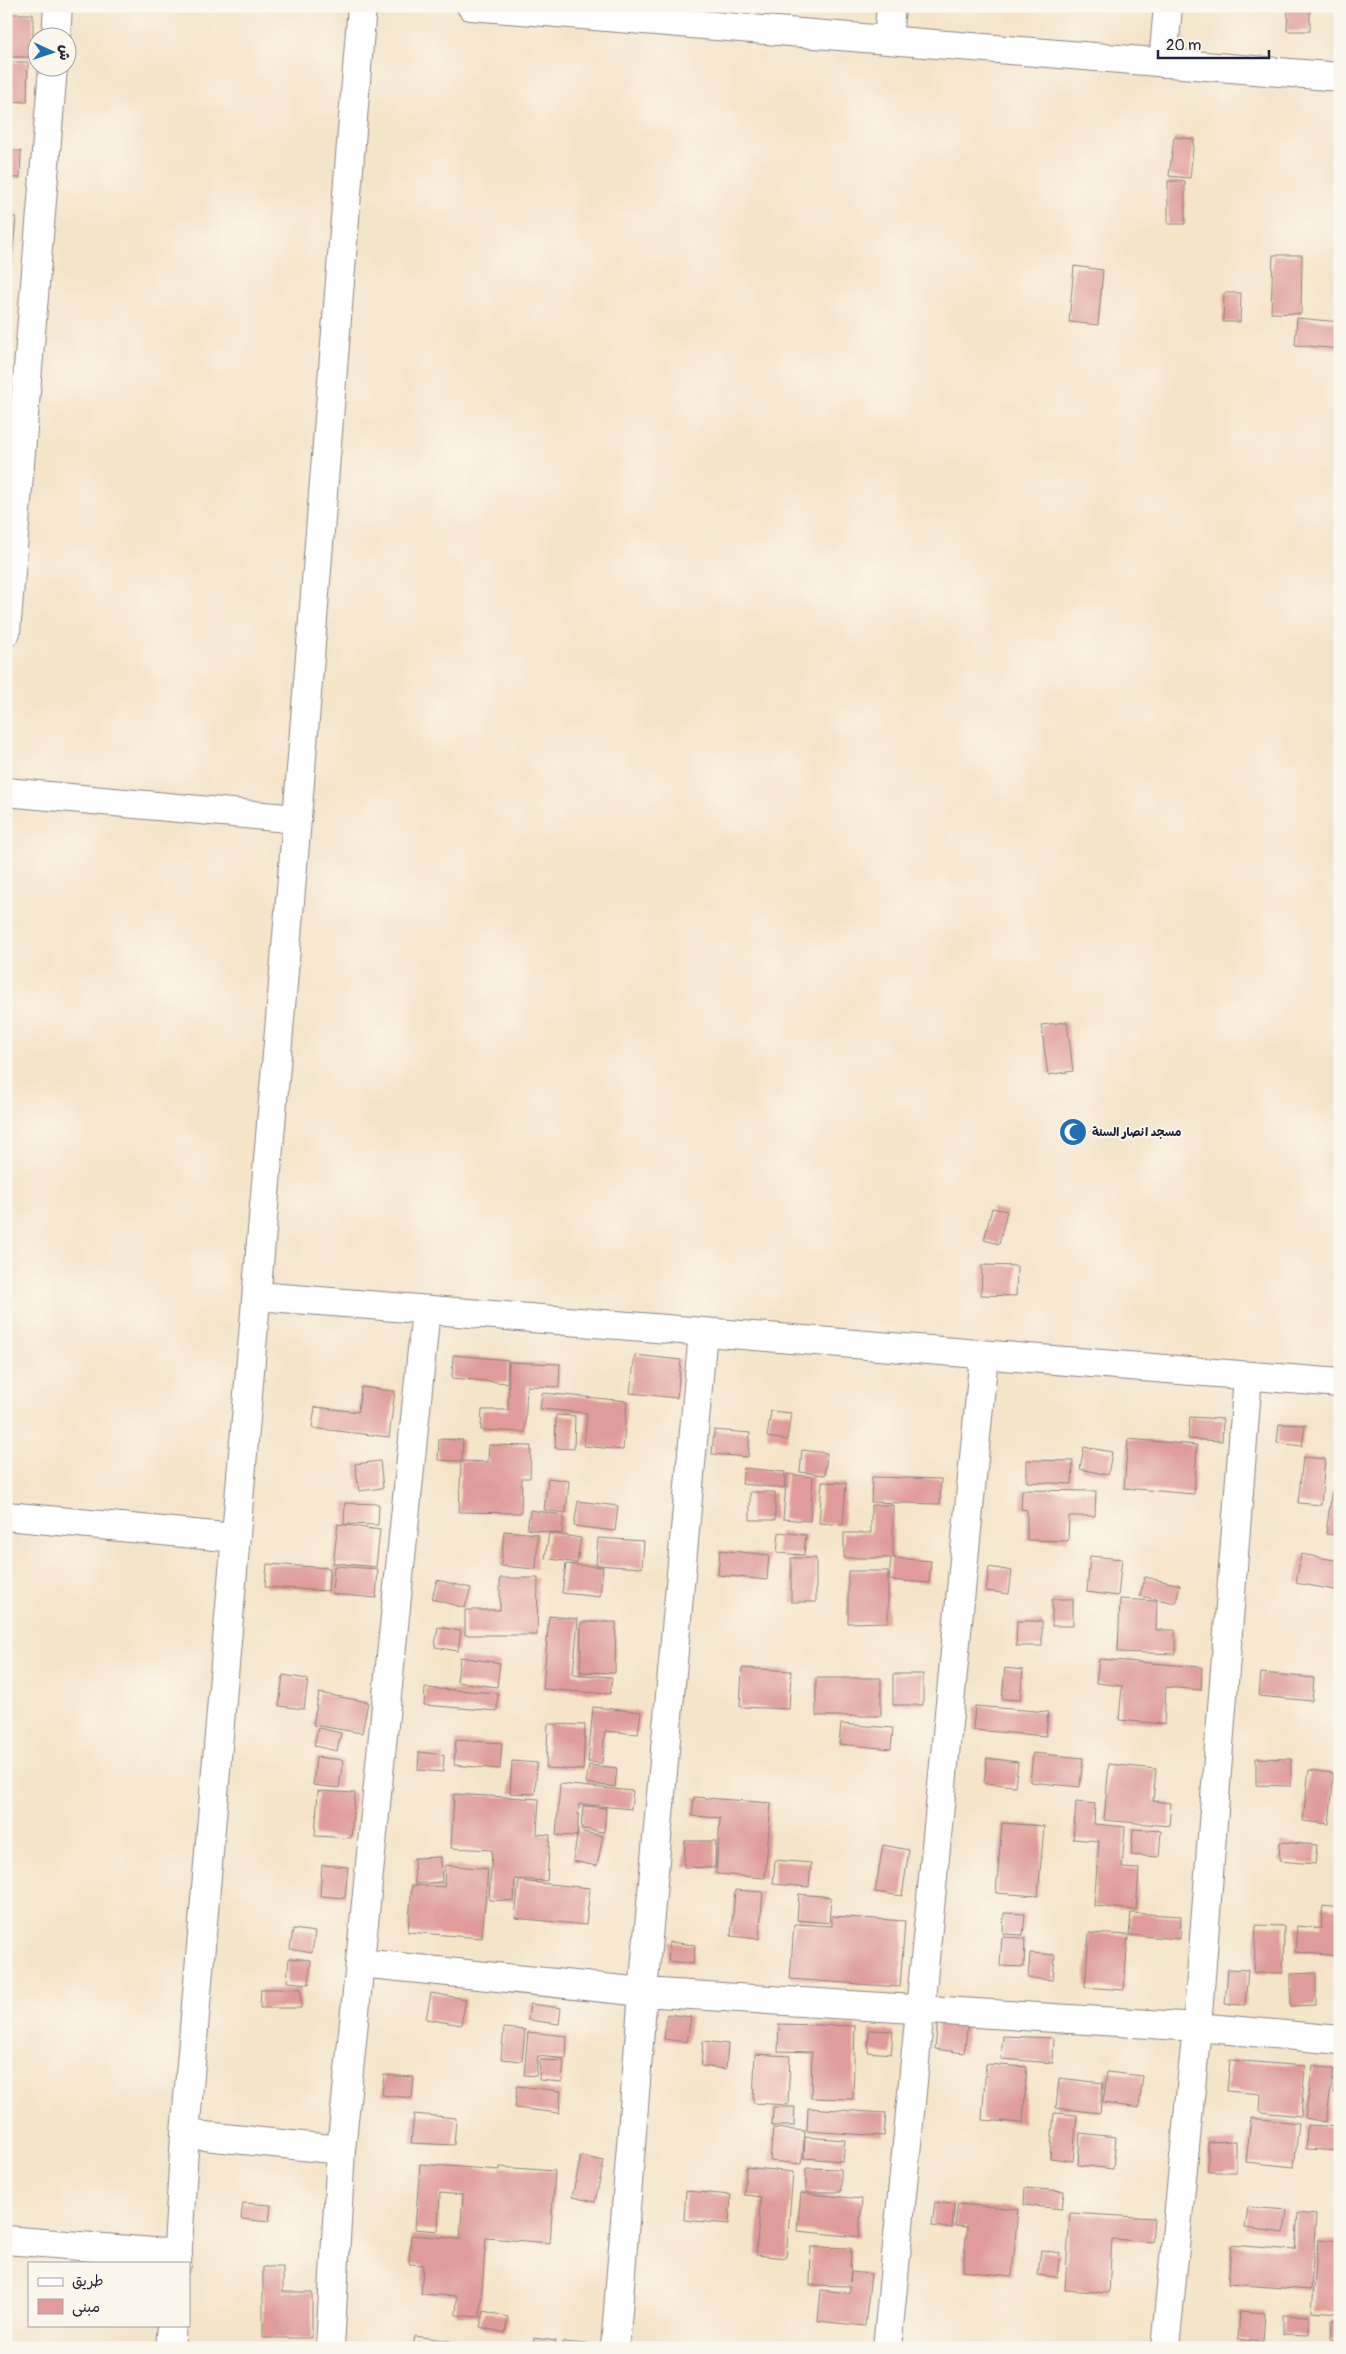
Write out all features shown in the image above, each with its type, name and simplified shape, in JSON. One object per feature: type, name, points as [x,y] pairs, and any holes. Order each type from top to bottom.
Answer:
[{"type":"street","points":[[57,28],[58,6]]},
{"type":"street","points":[[6,2240],[177,2258],[185,2134],[297,819],[362,6]]},
{"type":"street","points":[[471,6],[619,12],[888,40],[1340,77]]},
{"type":"street","points":[[888,40],[891,6]]},
{"type":"street","points":[[1163,63],[1168,6]]},
{"type":"street","points":[[6,632],[52,78]]},
{"type":"street","points":[[6,792],[297,819]]},
{"type":"street","points":[[257,1296],[1340,1383]]},
{"type":"street","points":[[330,2348],[341,2150],[426,1310]]},
{"type":"street","points":[[615,2348],[643,1992],[703,1332]]},
{"type":"street","points":[[887,2348],[984,1355]]},
{"type":"street","points":[[1165,2348],[1197,2027],[1248,1376]]},
{"type":"street","points":[[6,1516],[235,1538]]},
{"type":"street","points":[[360,1963],[643,1992],[919,2011],[1197,2027],[1340,2040]]},
{"type":"street","points":[[185,2134],[341,2150]]},
{"type":"street","points":[[170,2348],[172,2326]]},
{"type":"building","points":[[1288,6],[1310,6],[1310,31],[1287,31]]},
{"type":"building","points":[[6,14],[33,14],[33,28],[28,28],[28,57],[6,57]]},
{"type":"building","points":[[6,62],[28,62],[27,102],[6,101]]},
{"type":"building","points":[[1174,137],[1194,139],[1190,178],[1169,176]]},
{"type":"building","points":[[6,151],[21,151],[20,178],[6,177]]},
{"type":"building","points":[[1168,181],[1185,181],[1185,224],[1168,224]]},
{"type":"building","points":[[6,216],[16,217],[12,263],[6,263]]},
{"type":"building","points":[[1273,255],[1302,255],[1301,314],[1271,313]]},
{"type":"building","points":[[1074,266],[1103,270],[1098,325],[1069,322]]},
{"type":"building","points":[[1224,293],[1241,293],[1240,322],[1223,322]]},
{"type":"building","points":[[1297,318],[1340,322],[1340,349],[1295,345]]},
{"type":"building","points":[[1067,1022],[1073,1071],[1048,1075],[1041,1025]]},
{"type":"building","points":[[992,1208],[1007,1211],[999,1244],[984,1240]]},
{"type":"building","points":[[982,1265],[1017,1266],[1016,1296],[981,1295]]},
{"type":"building","points":[[453,1355],[508,1360],[507,1383],[452,1378]]},
{"type":"building","points":[[635,1355],[681,1360],[677,1398],[630,1393]]},
{"type":"building","points":[[509,1362],[560,1364],[559,1387],[527,1386],[525,1432],[481,1430],[482,1410],[508,1410]]},
{"type":"building","points":[[361,1387],[395,1391],[389,1437],[312,1428],[315,1407],[358,1412]]},
{"type":"building","points":[[542,1393],[627,1401],[623,1450],[584,1446],[587,1413],[540,1409]]},
{"type":"building","points":[[771,1411],[791,1413],[787,1440],[767,1437]]},
{"type":"building","points":[[556,1415],[575,1416],[574,1449],[555,1448]]},
{"type":"building","points":[[1190,1417],[1223,1419],[1222,1441],[1188,1439]]},
{"type":"building","points":[[1279,1424],[1305,1425],[1302,1446],[1277,1443]]},
{"type":"building","points":[[714,1430],[750,1433],[748,1457],[712,1454]]},
{"type":"building","points":[[439,1439],[463,1440],[462,1461],[488,1462],[489,1445],[531,1446],[530,1478],[522,1478],[521,1513],[459,1512],[461,1461],[438,1460]]},
{"type":"building","points":[[1128,1439],[1197,1445],[1194,1494],[1124,1488]]},
{"type":"building","points":[[1084,1447],[1112,1452],[1108,1475],[1080,1469]]},
{"type":"building","points":[[802,1450],[827,1453],[825,1475],[800,1472]]},
{"type":"building","points":[[1303,1457],[1325,1459],[1321,1505],[1298,1503]]},
{"type":"building","points":[[1027,1460],[1073,1461],[1072,1484],[1027,1482]]},
{"type":"building","points":[[380,1461],[383,1488],[359,1491],[355,1464]]},
{"type":"building","points":[[744,1468],[785,1472],[784,1488],[742,1484]]},
{"type":"building","points":[[787,1474],[813,1477],[810,1521],[783,1519]]},
{"type":"building","points":[[872,1477],[941,1479],[940,1504],[871,1502]]},
{"type":"building","points":[[548,1478],[569,1481],[566,1513],[544,1510]]},
{"type":"building","points":[[822,1482],[846,1483],[843,1525],[819,1523]]},
{"type":"building","points":[[1022,1490],[1096,1491],[1095,1516],[1069,1516],[1068,1541],[1027,1540],[1027,1510],[1021,1509]]},
{"type":"building","points":[[1332,1491],[1340,1492],[1340,1535],[1326,1534]]},
{"type":"building","points":[[750,1492],[775,1492],[775,1520],[750,1520]]},
{"type":"building","points":[[578,1501],[618,1506],[615,1531],[574,1526]]},
{"type":"building","points":[[345,1503],[379,1504],[378,1525],[344,1524]]},
{"type":"building","points":[[871,1505],[893,1505],[893,1558],[931,1561],[929,1583],[889,1580],[891,1558],[844,1558],[844,1533],[871,1533]]},
{"type":"building","points":[[530,1510],[564,1515],[562,1534],[527,1529]]},
{"type":"building","points":[[338,1524],[380,1530],[376,1567],[333,1563]]},
{"type":"building","points":[[504,1531],[538,1534],[536,1569],[501,1566]]},
{"type":"building","points":[[779,1532],[806,1535],[804,1555],[777,1553]]},
{"type":"building","points":[[549,1533],[581,1538],[577,1563],[545,1558]]},
{"type":"building","points":[[598,1538],[644,1541],[642,1568],[596,1565]]},
{"type":"building","points":[[720,1550],[769,1555],[767,1580],[718,1575]]},
{"type":"building","points":[[1301,1554],[1340,1561],[1340,1591],[1296,1583]]},
{"type":"building","points":[[1090,1556],[1122,1559],[1118,1596],[1087,1592]]},
{"type":"building","points":[[791,1558],[816,1558],[816,1602],[791,1602]]},
{"type":"building","points":[[267,1564],[330,1568],[328,1591],[265,1587]]},
{"type":"building","points":[[566,1564],[603,1567],[600,1597],[562,1593]]},
{"type":"building","points":[[334,1566],[378,1569],[376,1598],[332,1594]]},
{"type":"building","points":[[989,1567],[1012,1571],[1009,1594],[986,1591]]},
{"type":"building","points":[[848,1571],[888,1571],[888,1622],[848,1623]]},
{"type":"building","points":[[1145,1577],[1180,1585],[1176,1603],[1140,1596]]},
{"type":"building","points":[[500,1578],[538,1578],[537,1635],[465,1635],[465,1610],[500,1610]]},
{"type":"building","points":[[437,1580],[471,1588],[465,1608],[432,1599]]},
{"type":"building","points":[[1052,1599],[1073,1599],[1073,1626],[1052,1626]]},
{"type":"building","points":[[1120,1599],[1157,1601],[1156,1630],[1175,1630],[1175,1654],[1118,1652]]},
{"type":"building","points":[[549,1616],[578,1619],[573,1674],[612,1677],[610,1694],[543,1689]]},
{"type":"building","points":[[1017,1621],[1042,1621],[1042,1646],[1016,1646]]},
{"type":"building","points":[[581,1622],[616,1622],[615,1673],[580,1672]]},
{"type":"building","points":[[438,1627],[461,1631],[458,1651],[435,1647]]},
{"type":"building","points":[[460,1657],[500,1663],[497,1687],[457,1682]]},
{"type":"building","points":[[1099,1659],[1202,1667],[1201,1690],[1166,1687],[1164,1724],[1119,1720],[1122,1686],[1096,1683]]},
{"type":"building","points":[[742,1668],[791,1671],[789,1709],[740,1707]]},
{"type":"building","points":[[1005,1668],[1023,1670],[1020,1700],[1002,1699]]},
{"type":"building","points":[[1261,1673],[1314,1678],[1312,1701],[1259,1696]]},
{"type":"building","points":[[893,1674],[923,1674],[923,1705],[893,1705]]},
{"type":"building","points":[[283,1675],[308,1679],[304,1709],[279,1706]]},
{"type":"building","points":[[816,1678],[881,1678],[881,1716],[816,1716]]},
{"type":"building","points":[[425,1688],[498,1693],[497,1711],[424,1705]]},
{"type":"building","points":[[319,1693],[368,1702],[362,1733],[313,1725]]},
{"type":"building","points":[[975,1706],[1048,1712],[1046,1736],[973,1730]]},
{"type":"building","points":[[593,1707],[641,1712],[638,1734],[605,1731],[602,1763],[588,1762]]},
{"type":"building","points":[[548,1724],[585,1725],[583,1770],[546,1768]]},
{"type":"building","points":[[841,1724],[893,1728],[891,1749],[839,1744]]},
{"type":"building","points":[[318,1728],[341,1733],[337,1751],[314,1746]]},
{"type":"building","points":[[456,1740],[502,1743],[500,1769],[454,1765]]},
{"type":"building","points":[[419,1752],[444,1755],[443,1772],[418,1770]]},
{"type":"building","points":[[1033,1753],[1083,1758],[1080,1787],[1030,1782]]},
{"type":"building","points":[[316,1757],[343,1760],[339,1788],[313,1785]]},
{"type":"building","points":[[987,1758],[1018,1762],[1015,1786],[984,1783]]},
{"type":"building","points":[[1256,1758],[1291,1759],[1291,1786],[1256,1785]]},
{"type":"building","points":[[512,1761],[537,1763],[535,1794],[510,1793]]},
{"type":"building","points":[[1109,1764],[1156,1769],[1153,1801],[1171,1803],[1169,1826],[1104,1820]]},
{"type":"building","points":[[589,1765],[617,1768],[615,1787],[586,1783]]},
{"type":"building","points":[[1309,1770],[1334,1773],[1329,1824],[1303,1821]]},
{"type":"building","points":[[560,1784],[633,1791],[631,1809],[579,1804],[577,1836],[556,1835]]},
{"type":"building","points":[[318,1791],[355,1793],[351,1838],[315,1836]]},
{"type":"building","points":[[454,1794],[539,1799],[537,1834],[550,1835],[547,1881],[515,1879],[514,1901],[489,1900],[492,1850],[451,1848]]},
{"type":"building","points":[[694,1797],[771,1803],[765,1878],[716,1874],[720,1818],[692,1816]]},
{"type":"building","points":[[1076,1802],[1095,1804],[1094,1824],[1125,1827],[1122,1868],[1139,1869],[1136,1910],[1094,1906],[1099,1841],[1073,1839]]},
{"type":"building","points":[[583,1806],[606,1808],[604,1832],[581,1829]]},
{"type":"building","points":[[1002,1823],[1044,1826],[1038,1896],[996,1893]]},
{"type":"building","points":[[1133,1829],[1161,1831],[1159,1857],[1131,1855]]},
{"type":"building","points":[[578,1831],[603,1836],[597,1866],[573,1861]]},
{"type":"building","points":[[685,1841],[716,1841],[715,1868],[684,1867]]},
{"type":"building","points":[[1280,1842],[1317,1845],[1315,1864],[1279,1861]]},
{"type":"building","points":[[883,1845],[909,1850],[902,1896],[875,1892]]},
{"type":"building","points":[[441,1857],[442,1882],[415,1884],[414,1858]]},
{"type":"building","points":[[775,1860],[811,1863],[809,1887],[773,1884]]},
{"type":"building","points":[[322,1865],[348,1867],[345,1898],[320,1896]]},
{"type":"building","points":[[445,1865],[488,1869],[482,1938],[408,1932],[412,1885],[444,1887]]},
{"type":"building","points":[[519,1881],[590,1888],[586,1925],[515,1918]]},
{"type":"building","points":[[735,1890],[763,1892],[759,1939],[731,1936]]},
{"type":"building","points":[[799,1894],[831,1897],[829,1923],[797,1920]]},
{"type":"building","points":[[1323,1906],[1340,1908],[1340,1956],[1295,1952],[1297,1926],[1321,1928]]},
{"type":"building","points":[[1004,1913],[1025,1914],[1023,1935],[1003,1934]]},
{"type":"building","points":[[1131,1913],[1181,1916],[1180,1939],[1129,1935]]},
{"type":"building","points":[[832,1916],[905,1921],[900,1987],[790,1979],[794,1924],[832,1926]]},
{"type":"building","points":[[1256,1925],[1284,1926],[1283,1973],[1254,1973]]},
{"type":"building","points":[[293,1929],[315,1932],[312,1953],[290,1949]]},
{"type":"building","points":[[1089,1933],[1128,1935],[1124,1990],[1085,1987]]},
{"type":"building","points":[[1002,1937],[1025,1938],[1024,1967],[1000,1966]]},
{"type":"building","points":[[669,1942],[695,1945],[693,1964],[668,1961]]},
{"type":"building","points":[[1030,1953],[1055,1955],[1053,1980],[1028,1978]]},
{"type":"building","points":[[289,1958],[311,1960],[309,1984],[287,1982]]},
{"type":"building","points":[[1228,1969],[1248,1970],[1245,2005],[1225,2004]]},
{"type":"building","points":[[1316,1973],[1316,2005],[1291,2006],[1291,1974]]},
{"type":"building","points":[[261,1989],[301,1989],[301,2008],[260,2008]]},
{"type":"building","points":[[431,1993],[466,1999],[461,2025],[426,2019]]},
{"type":"building","points":[[530,2004],[561,2008],[559,2024],[528,2020]]},
{"type":"building","points":[[667,2014],[691,2017],[687,2042],[664,2039]]},
{"type":"building","points":[[938,2020],[968,2023],[964,2053],[935,2049]]},
{"type":"building","points":[[779,2024],[855,2026],[853,2099],[811,2098],[812,2052],[778,2051]]},
{"type":"building","points":[[504,2028],[525,2030],[522,2061],[501,2059]]},
{"type":"building","points":[[869,2030],[893,2031],[891,2054],[868,2052]]},
{"type":"building","points":[[528,2032],[567,2036],[566,2059],[538,2056],[536,2076],[524,2075]]},
{"type":"building","points":[[1003,2036],[1054,2038],[1053,2063],[1001,2059]]},
{"type":"building","points":[[703,2041],[728,2044],[726,2069],[701,2066]]},
{"type":"building","points":[[755,2054],[790,2056],[788,2105],[753,2103]]},
{"type":"building","points":[[540,2060],[564,2061],[562,2082],[539,2080]]},
{"type":"building","points":[[1230,2060],[1305,2066],[1301,2116],[1260,2112],[1261,2094],[1227,2091]]},
{"type":"building","points":[[986,2064],[1027,2067],[1023,2123],[982,2120]]},
{"type":"building","points":[[1313,2065],[1334,2069],[1326,2122],[1305,2118]]},
{"type":"building","points":[[1336,2069],[1340,2069],[1340,2094],[1334,2093]]},
{"type":"building","points":[[1107,2072],[1143,2076],[1139,2108],[1103,2103]]},
{"type":"building","points":[[384,2075],[414,2077],[412,2098],[382,2095]]},
{"type":"building","points":[[1059,2078],[1103,2083],[1100,2113],[1056,2108]]},
{"type":"building","points":[[517,2086],[561,2091],[559,2113],[515,2108]]},
{"type":"building","points":[[1337,2096],[1340,2096],[1340,2117],[1336,2117]]},
{"type":"building","points":[[773,2107],[795,2107],[794,2126],[772,2126]]},
{"type":"building","points":[[808,2108],[886,2113],[884,2136],[807,2131]]},
{"type":"building","points":[[1054,2113],[1077,2115],[1073,2161],[1050,2158]]},
{"type":"building","points":[[414,2114],[456,2118],[454,2145],[411,2143]]},
{"type":"building","points":[[1251,2118],[1299,2123],[1294,2167],[1246,2162]]},
{"type":"building","points":[[1307,2125],[1340,2127],[1340,2151],[1306,2149]]},
{"type":"building","points":[[773,2128],[805,2131],[802,2164],[770,2161]]},
{"type":"building","points":[[1080,2133],[1116,2137],[1113,2169],[1078,2165]]},
{"type":"building","points":[[805,2137],[845,2140],[843,2161],[804,2158]]},
{"type":"building","points":[[1236,2141],[1236,2172],[1208,2172],[1208,2142]]},
{"type":"building","points":[[581,2156],[604,2161],[595,2202],[572,2197]]},
{"type":"building","points":[[1338,2159],[1340,2159],[1340,2182],[1337,2182]]},
{"type":"building","points":[[420,2164],[500,2170],[500,2167],[555,2171],[550,2243],[486,2238],[480,2317],[456,2315],[457,2296],[421,2294],[423,2265],[409,2264],[411,2235],[460,2239],[463,2195],[440,2193],[438,2231],[415,2229]]},
{"type":"building","points":[[746,2167],[793,2172],[786,2258],[756,2255],[761,2197],[744,2195]]},
{"type":"building","points":[[806,2168],[841,2169],[841,2192],[806,2192]]},
{"type":"building","points":[[1025,2188],[1064,2191],[1062,2209],[1024,2205]]},
{"type":"building","points":[[686,2191],[731,2195],[729,2224],[684,2220]]},
{"type":"building","points":[[801,2193],[862,2199],[859,2237],[797,2231]]},
{"type":"building","points":[[935,2202],[954,2204],[952,2228],[932,2226]]},
{"type":"building","points":[[243,2203],[271,2205],[269,2222],[241,2219]]},
{"type":"building","points":[[958,2204],[1018,2209],[1012,2276],[963,2271],[967,2227],[955,2226]]},
{"type":"building","points":[[1248,2207],[1287,2210],[1284,2233],[1245,2228]]},
{"type":"building","points":[[1070,2213],[1154,2218],[1152,2242],[1112,2239],[1109,2293],[1065,2290]]},
{"type":"building","points":[[1298,2213],[1316,2215],[1311,2290],[1228,2284],[1231,2245],[1295,2250]]},
{"type":"building","points":[[1318,2239],[1340,2241],[1340,2313],[1312,2311]]},
{"type":"building","points":[[811,2247],[851,2248],[850,2282],[851,2272],[871,2274],[865,2326],[818,2321],[821,2290],[849,2293],[850,2286],[810,2285]]},
{"type":"building","points":[[1041,2250],[1060,2253],[1057,2277],[1038,2275]]},
{"type":"building","points":[[263,2267],[283,2267],[283,2292],[312,2292],[312,2338],[263,2338]]},
{"type":"building","points":[[484,2311],[508,2317],[505,2333],[480,2327]]},
{"type":"building","points":[[1240,2311],[1265,2313],[1263,2342],[1238,2339]]},
{"type":"building","points":[[1283,2315],[1309,2316],[1309,2335],[1283,2334]]},
{"type":"building","points":[[1332,2320],[1340,2320],[1340,2340],[1331,2339]]},
{"type":"building","points":[[415,2336],[450,2341],[449,2348],[413,2348]]},
{"type":"building","points":[[534,2338],[556,2341],[555,2348],[532,2348]]},
{"type":"building","points":[[562,2342],[587,2344],[586,2348],[562,2348]]},
{"type":"building","points":[[1238,2342],[1275,2344],[1275,2348],[1238,2348]]},
{"type":"place","name":"مسجد انصار السنة","points":[[1073,1132]]}]
